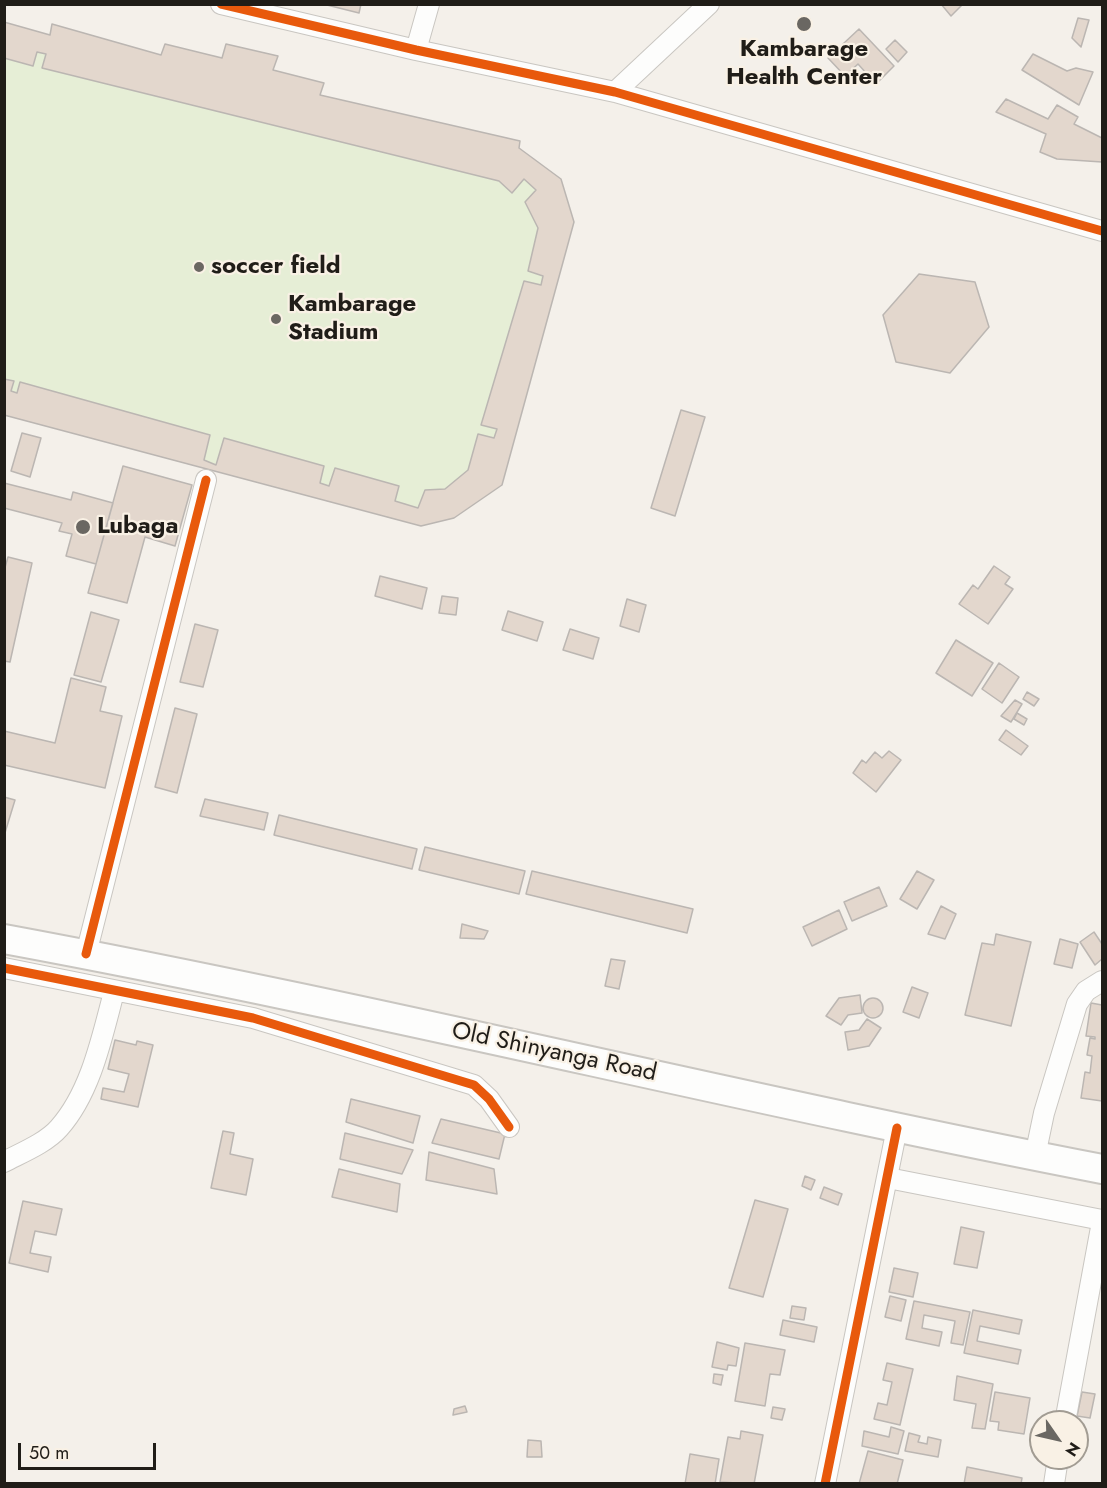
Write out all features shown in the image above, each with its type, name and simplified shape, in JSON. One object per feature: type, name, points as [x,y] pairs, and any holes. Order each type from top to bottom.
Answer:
[{"type":"main road","name":"Old Shinyanga Road","points":[[4,939],[86,954],[726,1089],[897,1128],[1102,1169]]},
{"type":"street","points":[[416,50],[429,4]]},
{"type":"street","points":[[615,92],[709,4]]},
{"type":"street","points":[[234,6],[416,50],[615,92],[1102,231]]},
{"type":"street","points":[[86,954],[206,480]]},
{"type":"street","points":[[4,968],[114,992],[253,1018],[474,1085],[489,1099],[509,1127]]},
{"type":"street","points":[[1035,1156],[1044,1113],[1077,1004],[1086,991],[1102,981]]},
{"type":"street","points":[[4,1162],[58,1130],[78,1101],[101,1040],[114,992]]},
{"type":"street","points":[[825,1484],[897,1128]]},
{"type":"street","points":[[888,1178],[1102,1221],[1067,1410]]},
{"type":"green space","name":"Kambarage Stadium","points":[[4,22],[49,35],[52,24],[161,55],[165,44],[222,58],[226,44],[278,56],[273,70],[324,83],[320,95],[520,141],[519,148],[561,179],[574,222],[502,485],[454,518],[421,526],[5,415]]},
{"type":"building","points":[[323,4],[361,4],[359,13]]},
{"type":"building","points":[[941,4],[963,4],[951,16]]},
{"type":"building","points":[[1078,18],[1089,20],[1081,47],[1072,38]]},
{"type":"building","points":[[4,22],[50,35],[52,24],[161,55],[165,44],[222,58],[226,44],[278,56],[273,70],[324,83],[320,95],[520,141],[519,148],[561,179],[574,222],[502,485],[454,518],[421,526],[4,415],[4,379],[14,381],[11,391],[17,393],[20,382],[210,435],[204,460],[216,465],[224,438],[324,466],[320,483],[329,486],[335,468],[399,486],[395,501],[418,508],[425,490],[445,489],[468,470],[478,434],[494,438],[497,429],[481,425],[524,281],[541,285],[543,276],[528,271],[538,228],[525,202],[536,190],[524,179],[512,193],[499,181],[42,68],[46,54],[37,52],[33,66],[4,58]]},
{"type":"building","points":[[859,29],[894,66],[876,84],[858,64],[845,76],[828,58]]},
{"type":"building","points":[[895,40],[907,52],[898,62],[886,49]]},
{"type":"building","points":[[1033,54],[1067,71],[1076,68],[1093,72],[1079,105],[1022,70]]},
{"type":"building","points":[[1006,99],[1048,119],[1057,105],[1078,117],[1074,124],[1102,138],[1102,162],[1057,159],[1040,152],[1046,134],[996,112]]},
{"type":"building","points":[[919,274],[975,282],[989,327],[950,373],[896,362],[883,315]]},
{"type":"building","points":[[681,410],[705,417],[675,516],[651,508]]},
{"type":"building","points":[[22,433],[41,438],[30,477],[11,471]]},
{"type":"building","points":[[123,466],[192,485],[175,546],[145,537],[127,603],[88,593]]},
{"type":"building","name":"Lubaga","points":[[4,483],[71,500],[73,492],[113,503],[96,564],[66,556],[72,534],[59,531],[62,523],[4,508]]},
{"type":"building","points":[[8,557],[32,563],[10,662],[4,661],[4,571]]},
{"type":"building","points":[[994,566],[1010,577],[1005,584],[1013,589],[988,624],[959,604],[973,585],[978,589]]},
{"type":"building","points":[[380,576],[427,588],[422,609],[375,596]]},
{"type":"building","points":[[442,596],[458,598],[456,615],[439,613]]},
{"type":"building","points":[[627,599],[646,605],[639,632],[620,626]]},
{"type":"building","points":[[508,611],[543,622],[537,641],[502,630]]},
{"type":"building","points":[[91,612],[119,620],[101,682],[74,675]]},
{"type":"building","points":[[195,624],[218,630],[203,687],[180,682]]},
{"type":"building","points":[[570,629],[599,638],[593,659],[563,650]]},
{"type":"building","points":[[956,640],[993,663],[972,696],[936,673]]},
{"type":"building","points":[[999,663],[1019,677],[1002,703],[982,689]]},
{"type":"building","points":[[71,678],[106,687],[100,711],[122,716],[105,788],[4,765],[4,731],[55,743]]},
{"type":"building","points":[[1027,692],[1039,699],[1034,706],[1023,699]]},
{"type":"building","points":[[1015,700],[1022,704],[1011,722],[1001,716]]},
{"type":"building","points":[[175,708],[197,714],[177,793],[155,787]]},
{"type":"building","points":[[1017,713],[1027,719],[1024,725],[1014,719]]},
{"type":"building","points":[[1006,730],[1028,746],[1021,755],[999,740]]},
{"type":"building","points":[[889,751],[901,760],[876,792],[853,773],[862,760],[866,763],[875,752],[882,758]]},
{"type":"building","points":[[4,797],[15,800],[4,836]]},
{"type":"building","points":[[205,799],[268,813],[264,830],[200,816]]},
{"type":"building","points":[[279,815],[417,849],[412,869],[274,835]]},
{"type":"building","points":[[425,847],[525,871],[519,894],[419,870]]},
{"type":"building","points":[[532,871],[693,909],[687,933],[526,894]]},
{"type":"building","points":[[917,871],[934,880],[917,909],[900,899]]},
{"type":"building","points":[[879,887],[887,906],[852,921],[844,902]]},
{"type":"building","points":[[941,906],[956,914],[945,939],[928,934]]},
{"type":"building","points":[[839,910],[847,929],[812,946],[803,927]]},
{"type":"building","points":[[462,924],[488,931],[484,939],[460,938]]},
{"type":"building","points":[[1094,932],[1102,944],[1102,959],[1095,965],[1080,942]]},
{"type":"building","points":[[996,934],[1031,942],[1011,1026],[965,1015],[982,943],[994,945]]},
{"type":"building","points":[[1060,939],[1078,944],[1072,968],[1054,964]]},
{"type":"building","points":[[611,959],[625,961],[619,989],[605,986]]},
{"type":"building","points":[[912,987],[928,993],[919,1018],[903,1012]]},
{"type":"building","points":[[860,995],[862,1013],[848,1015],[841,1025],[826,1016],[839,998]]},
{"type":"building","points":[[873,998],[880,1001],[883,1008],[880,1015],[873,1018],[866,1015],[863,1008],[866,1001]]},
{"type":"building","points":[[1091,1003],[1102,1005],[1102,1101],[1081,1098],[1085,1072],[1090,1073],[1092,1056],[1087,1055],[1090,1038],[1095,1039],[1095,1037],[1086,1036]]},
{"type":"building","points":[[867,1019],[881,1028],[869,1046],[848,1050],[845,1032],[859,1030]]},
{"type":"building","points":[[115,1040],[136,1045],[137,1041],[153,1045],[138,1107],[101,1099],[103,1088],[124,1092],[129,1074],[108,1069]]},
{"type":"building","points":[[351,1099],[420,1116],[413,1143],[346,1122]]},
{"type":"building","points":[[441,1119],[505,1134],[499,1159],[432,1143]]},
{"type":"building","points":[[223,1131],[234,1133],[230,1154],[253,1159],[246,1195],[211,1188]]},
{"type":"building","points":[[345,1133],[413,1150],[402,1174],[340,1159]]},
{"type":"building","points":[[429,1152],[494,1169],[497,1194],[426,1180]]},
{"type":"building","points":[[339,1169],[400,1184],[397,1212],[332,1197]]},
{"type":"building","points":[[805,1176],[815,1180],[811,1190],[802,1186]]},
{"type":"building","points":[[824,1187],[842,1194],[838,1205],[820,1198]]},
{"type":"building","points":[[755,1200],[788,1209],[763,1297],[729,1288]]},
{"type":"building","points":[[23,1201],[62,1209],[56,1235],[35,1231],[30,1253],[51,1257],[48,1272],[9,1263]]},
{"type":"building","points":[[961,1227],[984,1232],[977,1268],[954,1264]]},
{"type":"building","points":[[894,1268],[918,1273],[913,1297],[889,1292]]},
{"type":"building","points":[[890,1296],[906,1300],[901,1321],[885,1317]]},
{"type":"building","points":[[914,1301],[970,1312],[963,1345],[951,1343],[955,1321],[924,1315],[922,1328],[942,1332],[939,1346],[906,1339]]},
{"type":"building","points":[[792,1306],[806,1308],[804,1320],[790,1318]]},
{"type":"building","points":[[973,1310],[1022,1320],[1019,1334],[980,1326],[977,1341],[1021,1350],[1018,1364],[964,1353]]},
{"type":"building","points":[[783,1320],[817,1327],[814,1342],[780,1335]]},
{"type":"building","points":[[717,1342],[739,1348],[736,1366],[728,1365],[727,1370],[712,1367]]},
{"type":"building","points":[[745,1343],[785,1350],[780,1375],[770,1374],[765,1406],[735,1401]]},
{"type":"building","points":[[887,1363],[913,1369],[900,1425],[874,1419],[878,1403],[887,1405],[892,1382],[883,1380]]},
{"type":"building","points":[[714,1374],[723,1375],[721,1385],[713,1383]]},
{"type":"building","points":[[957,1376],[993,1384],[985,1429],[972,1428],[976,1404],[954,1400]]},
{"type":"building","points":[[995,1392],[1030,1398],[1024,1434],[998,1430],[999,1422],[990,1421]]},
{"type":"building","points":[[1082,1392],[1095,1394],[1090,1418],[1089,1410],[1078,1410]]},
{"type":"building","points":[[465,1406],[467,1412],[453,1415],[454,1409]]},
{"type":"building","points":[[773,1407],[785,1409],[782,1420],[771,1418]]},
{"type":"building","points":[[891,1427],[904,1431],[898,1454],[862,1446],[864,1431],[889,1437]]},
{"type":"building","points":[[741,1431],[763,1435],[754,1484],[720,1482],[728,1437],[740,1439]]},
{"type":"building","points":[[909,1433],[920,1436],[918,1442],[927,1444],[928,1437],[941,1440],[938,1457],[905,1451]]},
{"type":"building","points":[[528,1440],[541,1441],[542,1457],[527,1457]]},
{"type":"building","points":[[868,1451],[903,1460],[897,1484],[859,1484]]},
{"type":"building","points":[[690,1454],[719,1459],[715,1484],[685,1484]]},
{"type":"building","points":[[967,1467],[1022,1478],[1021,1484],[964,1484]]},
{"type":"cycle path","points":[[221,4],[416,50],[615,92],[1102,231]]},
{"type":"cycle path","points":[[86,954],[206,480]]},
{"type":"cycle path","points":[[4,968],[253,1018],[474,1085],[489,1099],[509,1127]]},
{"type":"cycle path","points":[[825,1484],[897,1128]]},
{"type":"place","name":"Kambarage Health Center","points":[[804,24]]},
{"type":"place","name":"soccer field","points":[[199,267]]},
{"type":"place","name":"Kambarage Stadium","points":[[276,319]]},
{"type":"place","name":"Lubaga","points":[[83,527]]}]
